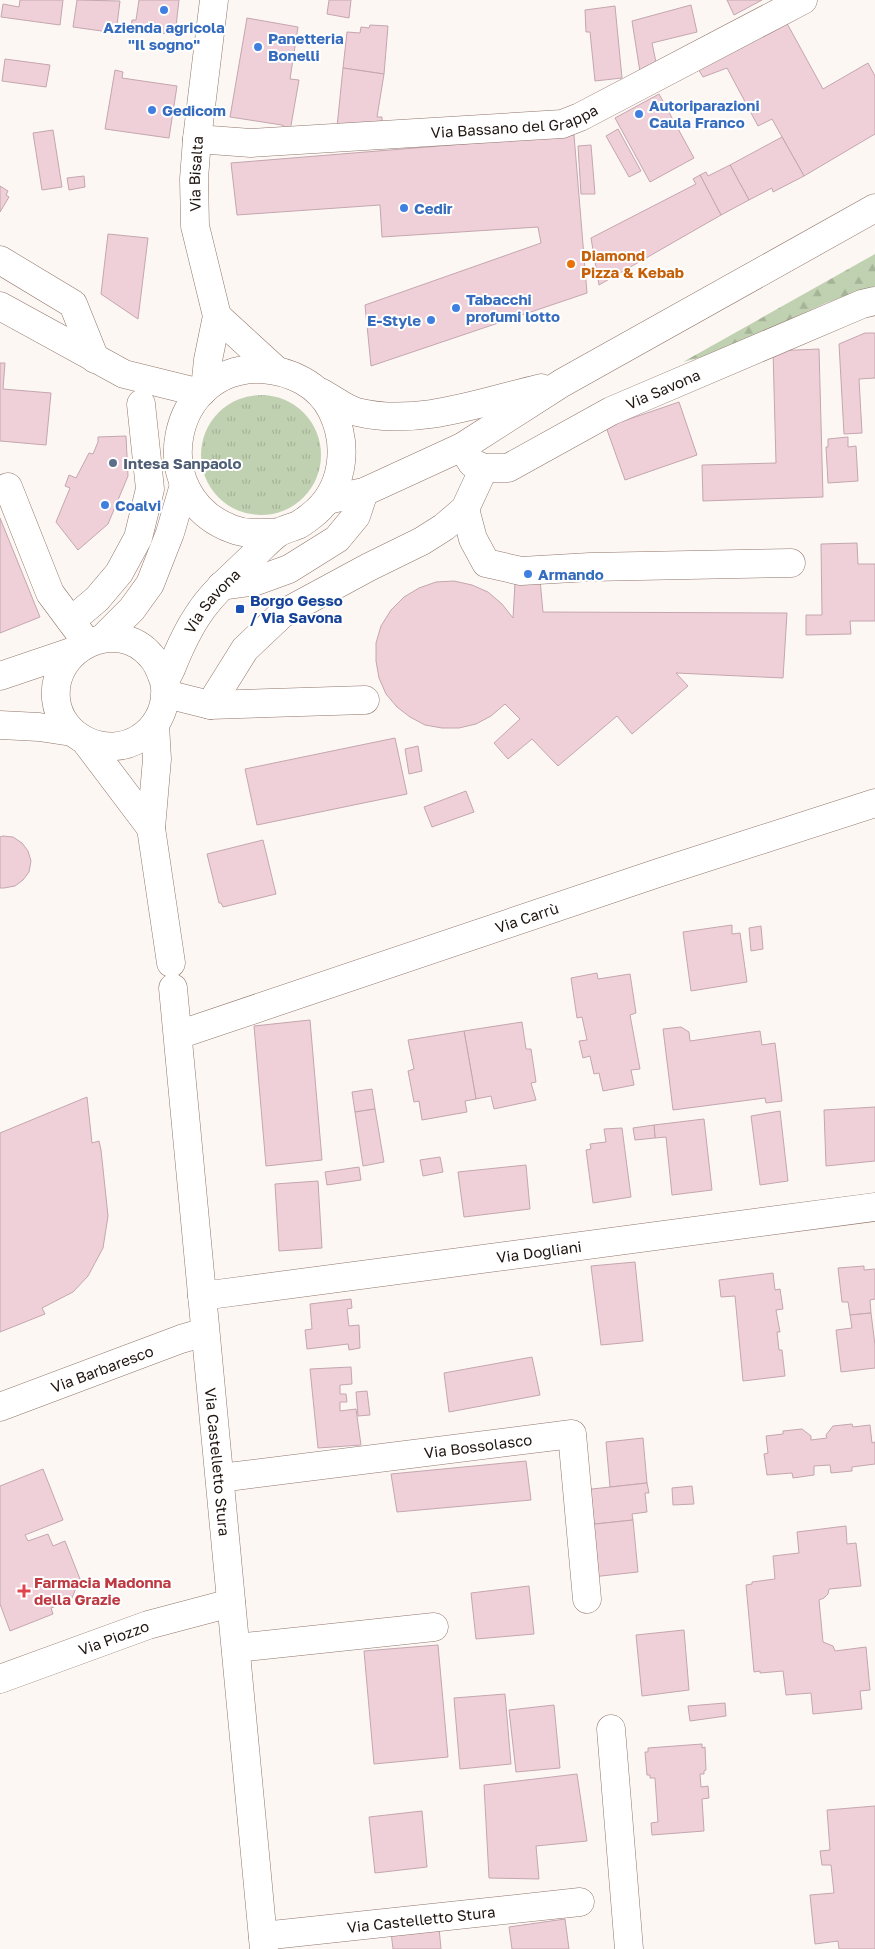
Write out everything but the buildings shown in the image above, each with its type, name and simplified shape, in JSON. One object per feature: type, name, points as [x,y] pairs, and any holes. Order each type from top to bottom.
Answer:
[{"type":"street","name":"Via Bisalta","points":[[203,391],[218,316],[195,226],[197,138],[214,0]]},
{"type":"street","name":"Via Bassano del Grappa","points":[[197,138],[251,143],[562,124],[580,117],[803,0]]},
{"type":"street","points":[[327,500],[364,492],[462,447],[562,383],[875,208]]},
{"type":"street","points":[[0,260],[73,304],[96,359]]},
{"type":"street","name":"Via Savona","points":[[484,468],[508,468],[611,411],[854,308],[875,301]]},
{"type":"street","points":[[0,306],[124,374],[203,391]]},
{"type":"street","points":[[218,316],[276,370]]},
{"type":"street","points":[[79,737],[61,718],[56,700],[56,682],[63,665],[132,609],[150,584],[170,534],[181,475],[178,442],[181,427],[189,409],[203,391],[226,376],[250,369],[276,370],[303,380],[331,408],[340,431],[343,455],[338,478],[327,500],[313,514],[297,525],[279,532],[256,534],[234,530],[213,520],[196,504],[181,475],[156,422],[141,404],[124,374]]},
{"type":"street","points":[[315,390],[356,411],[399,418],[431,415],[562,383]]},
{"type":"street","points":[[71,621],[97,599],[119,573],[138,538],[150,489],[141,404]]},
{"type":"street","points":[[210,705],[245,649],[282,614],[422,541],[465,509],[484,468],[472,462],[462,447]]},
{"type":"street","points":[[8,487],[50,592],[88,644]]},
{"type":"street","points":[[221,586],[256,581],[289,569],[337,539],[356,516],[364,492]]},
{"type":"street","points":[[465,509],[473,539],[486,563],[521,571],[590,567],[791,563]]},
{"type":"street","name":"Via Savona","points":[[165,689],[193,622],[211,596],[279,532]]},
{"type":"street","points":[[0,676],[88,644],[120,638],[136,644],[150,654],[160,668],[165,689],[162,710],[155,725],[141,738],[124,746],[104,747],[79,737],[39,727],[0,725]]},
{"type":"street","points":[[165,689],[210,705],[365,700]]},
{"type":"street","name":"Via Castelletto Stura","points":[[155,725],[157,759],[151,828],[172,976],[178,1035],[263,1942],[580,1902]]},
{"type":"street","name":"Via Castelletto Stura","points":[[79,737],[151,828]]},
{"type":"street","name":"Via Carrù","points":[[178,1035],[648,876],[873,810]]},
{"type":"street","name":"Via Dogliani","points":[[202,1296],[875,1206]]},
{"type":"street","name":"Via Barbaresco","points":[[0,1407],[181,1339],[205,1332]]},
{"type":"street","name":"Via Bossolasco","points":[[220,1478],[572,1434],[587,1600]]},
{"type":"street","name":"Via Piozzo","points":[[0,1679],[148,1625],[231,1603]]},
{"type":"street","points":[[236,1648],[434,1627]]},
{"type":"street","points":[[611,1728],[629,1949]]},
{"type":"green space","points":[[875,254],[875,286],[826,303],[713,354],[683,362]]},
{"type":"green space","points":[[261,395],[284,399],[304,412],[317,432],[321,455],[317,478],[304,498],[284,511],[261,515],[238,511],[218,498],[205,478],[201,455],[205,432],[218,412],[238,399]]},
{"type":"place","name":"Azienda agricola \"Il sogno\"","points":[[164,10]]},
{"type":"place","name":"Panetteria Bonelli","points":[[258,47]]},
{"type":"place","name":"Gedicom","points":[[152,110]]},
{"type":"place","name":"Autoriparazioni Caula Franco","points":[[639,114]]},
{"type":"place","name":"Cedir","points":[[404,208]]},
{"type":"place","name":"Diamond Pizza & Kebab","points":[[571,264]]},
{"type":"place","name":"Tabacchi profumi lotto","points":[[456,308]]},
{"type":"place","name":"E-Style","points":[[431,320]]},
{"type":"place","name":"Intesa Sanpaolo","points":[[113,463]]},
{"type":"place","name":"Coalvi","points":[[105,505]]},
{"type":"place","name":"Armando","points":[[528,574]]},
{"type":"place","name":"Borgo Gesso / Via Savona","points":[[240,609]]},
{"type":"place","name":"Farmacia Madonna della Grazie","points":[[24,1591]]}]
